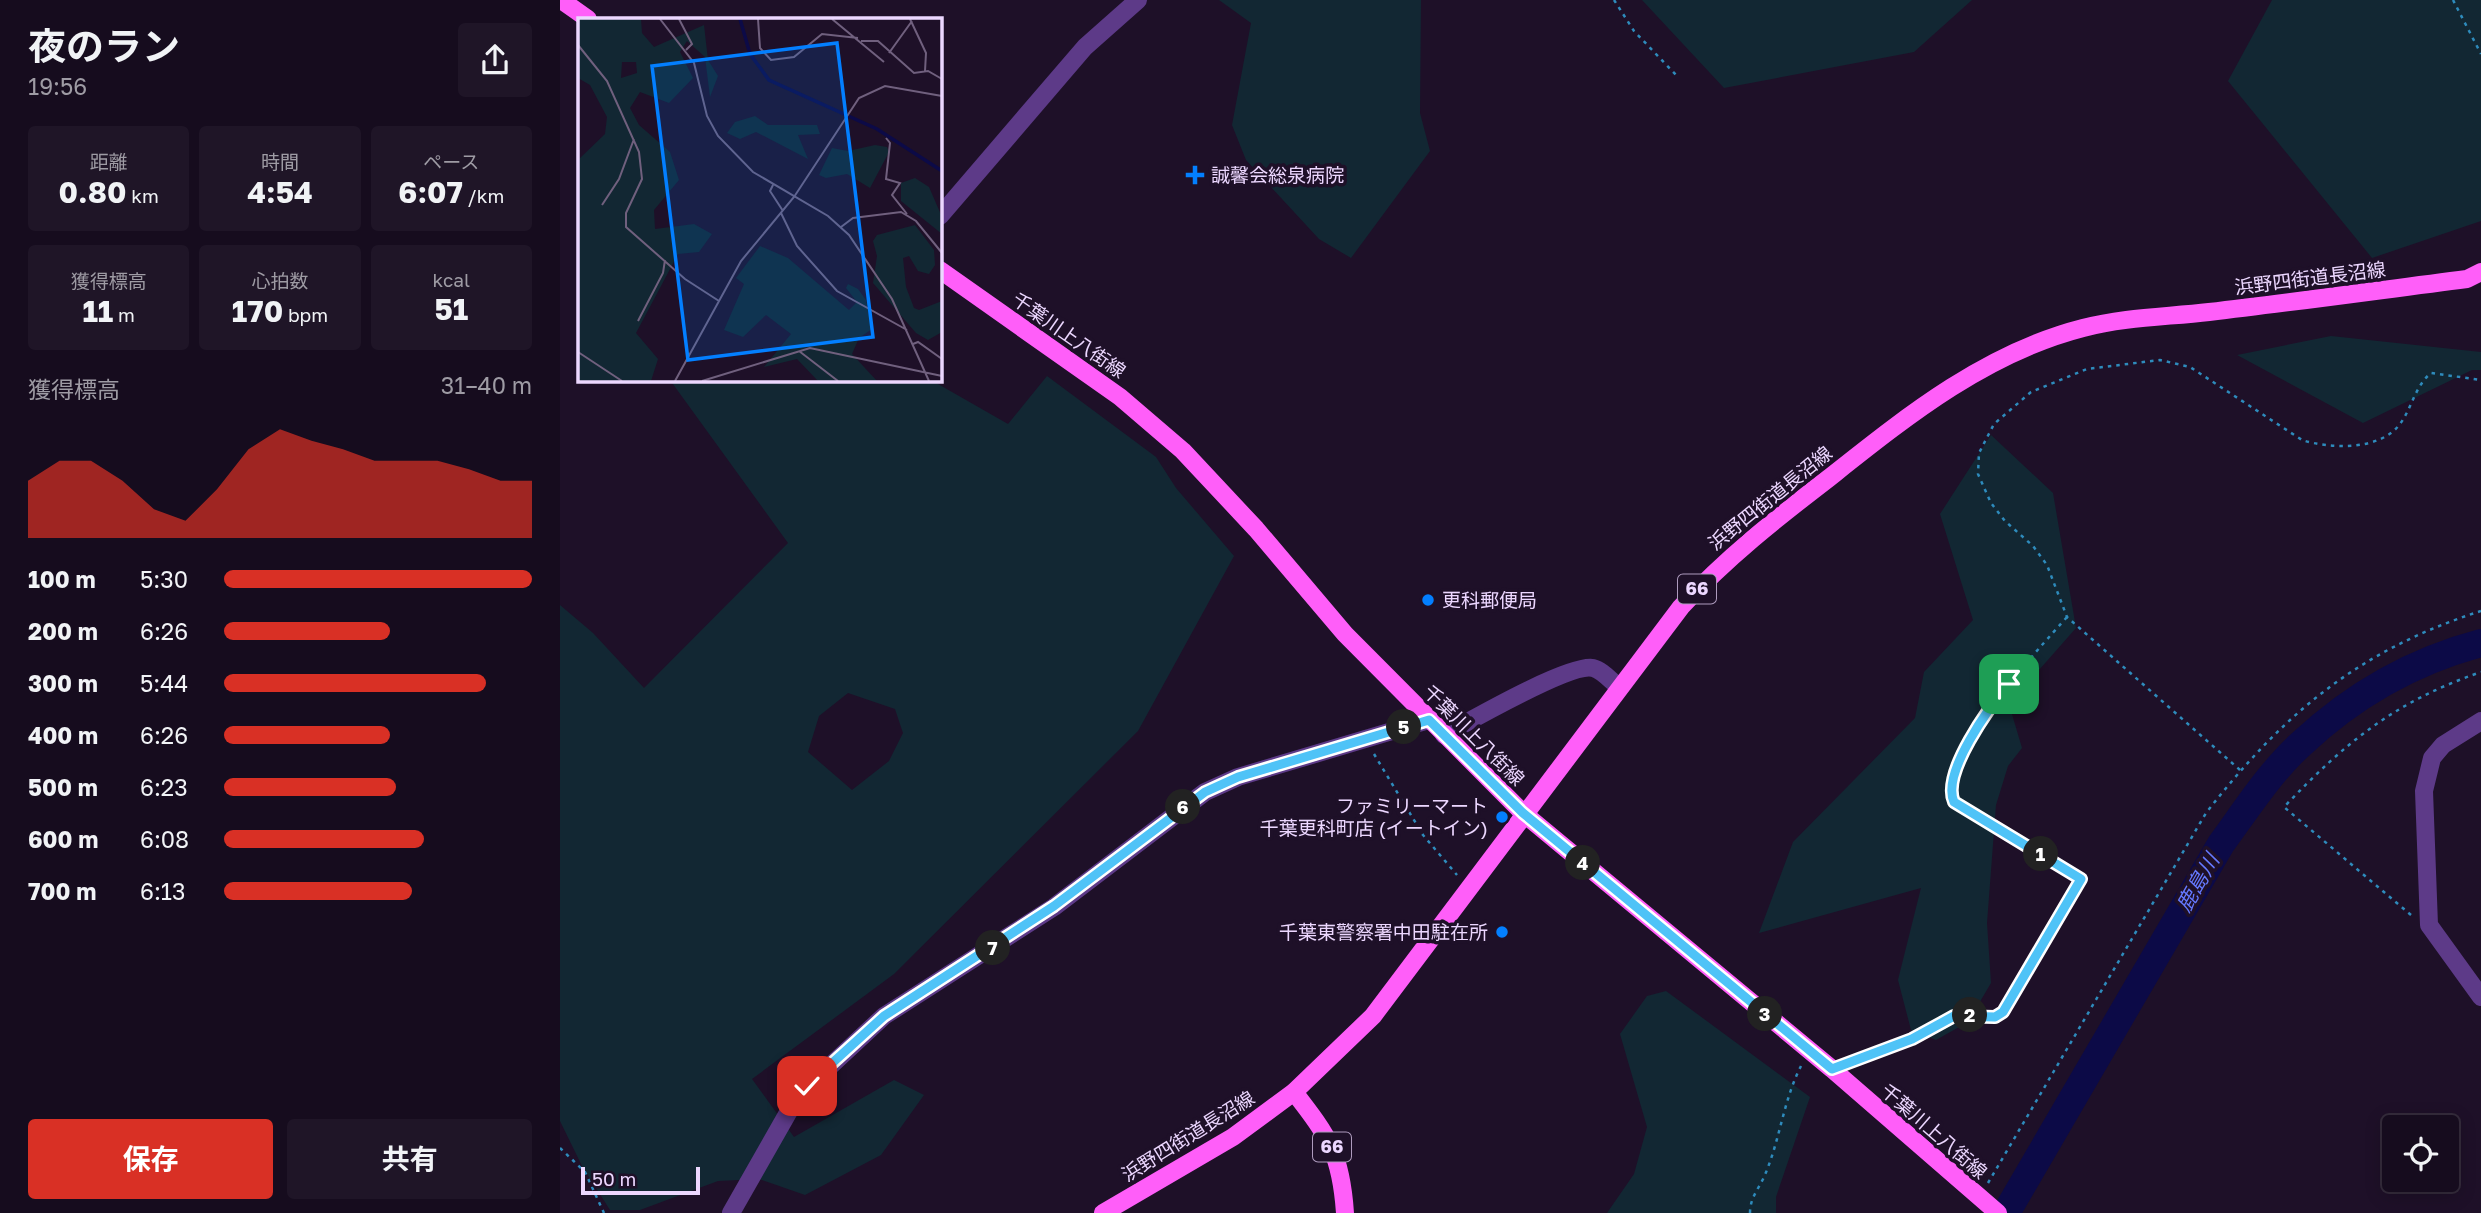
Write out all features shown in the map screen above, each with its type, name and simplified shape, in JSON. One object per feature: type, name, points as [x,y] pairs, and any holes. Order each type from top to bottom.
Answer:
[{"type":"main road","points":[[561,0],[587,18]]},
{"type":"main road","name":"千葉川上八街線","points":[[942,271],[1120,397],[1183,451],[1256,529],[1337,626],[1523,813],[1832,1069],[1998,1213]]},
{"type":"main road","name":"浜野四街道長沼線","points":[[1103,1213],[1233,1136],[1294,1092],[1373,1016],[1523,813],[1681,607],[1716,569],[1910,414],[1977,372],[2018,351],[2073,331],[2116,321],[2467,279],[2481,272]]},
{"type":"main road","name":"66","points":[[1294,1092],[1326,1135],[1339,1162],[1345,1213]]},
{"type":"street","points":[[942,214],[1085,47],[1138,0]]},
{"type":"street","points":[[1444,735],[1518,695],[1583,668],[1600,671],[1619,687]]},
{"type":"street","points":[[731,1213],[797,1097],[884,1016],[1054,906],[1205,792],[1238,777],[1429,720]]},
{"type":"street","points":[[2481,721],[2443,745],[2432,758],[2425,774],[2429,925],[2481,997]]},
{"type":"path","points":[[1614,0],[1634,31],[1677,76]]},
{"type":"path","points":[[2453,0],[2481,54]]},
{"type":"path","points":[[2240,770],[2067,617],[2047,565],[2034,546],[1998,512],[1978,474],[1979,453],[1994,424],[2031,392],[2087,369],[2160,360],[2190,366],[2302,440],[2335,445],[2360,444],[2390,434],[2400,425],[2423,380],[2431,373],[2481,380]]},
{"type":"path","points":[[1979,1198],[2206,813],[2240,770],[2307,703],[2349,674],[2398,643],[2481,611]]},
{"type":"path","points":[[1832,1069],[1912,1039],[1954,1016],[1995,1017],[2003,1012],[2081,879],[1954,802],[1951,794],[1951,785],[1969,741],[1992,704],[2067,617]]},
{"type":"path","points":[[2429,925],[2416,919],[2284,807],[2371,725],[2411,702],[2481,672]]},
{"type":"path","points":[[1364,739],[1423,835],[1455,873],[1471,886]]},
{"type":"path","points":[[1750,1213],[1752,1197],[1774,1151],[1790,1086],[1810,1051]]},
{"type":"path","points":[[560,1148],[585,1172],[604,1213]]},
{"type":"shaded area","points":[[1219,0],[1421,0],[1420,113],[1430,151],[1351,258],[1319,239],[1246,160],[1232,125],[1251,23]]},
{"type":"shaded area","points":[[1642,0],[1972,0],[1914,52],[1724,88]]},
{"type":"shaded area","points":[[2272,0],[2481,0],[2481,221],[2372,258],[2228,81]]},
{"type":"shaded area","points":[[2331,336],[2481,352],[2481,370],[2472,370],[2363,423],[2237,355]]},
{"type":"shaded area","points":[[1047,376],[1156,457],[1176,488],[1234,556],[1138,731],[894,974],[752,1079],[794,1137],[894,1080],[924,1095],[881,1155],[805,1195],[759,1179],[718,1181],[640,1210],[610,1210],[582,1166],[560,1121],[560,605],[593,633],[644,688],[788,543],[671,382],[934,382],[1008,424]],"holes":[[[848,693],[895,709],[903,733],[889,761],[852,790],[808,752],[819,716]]]},
{"type":"shaded area","points":[[1991,435],[2053,493],[2076,628],[2009,704],[2022,748],[2008,766],[1996,805],[1987,923],[1991,983],[1968,1022],[1936,1040],[1911,1030],[1898,980],[1921,888],[1759,933],[1793,842],[1915,718],[1924,672],[1973,620],[1940,514]]},
{"type":"shaded area","points":[[1666,991],[1810,1097],[1776,1197],[1776,1213],[1607,1213],[1634,1174],[1647,1127],[1620,1034],[1647,996]]},
{"type":"waterway","name":"鹿島川","points":[[2006,1213],[2221,844],[2269,779],[2301,744],[2362,696],[2408,670],[2481,643]]},
{"type":"place","name":"誠馨会総泉病院","points":[[1195,175]]},
{"type":"place","name":"更科郵便局","points":[[1428,600]]},
{"type":"place","name":"ファミリーマート 千葉更科町店 (イートイン)","points":[[1502,817]]},
{"type":"place","name":"千葉東警察署中田駐在所","points":[[1502,932]]},
{"type":"route","points":[[807,1086],[884,1016],[976,960],[1054,906],[1205,792],[1238,777],[1429,720],[1523,813],[1832,1069],[1912,1039],[1954,1016],[1995,1017],[2003,1012],[2081,879],[1954,802],[1951,794],[1951,785],[1969,741],[1992,704],[2009,684]]}]
